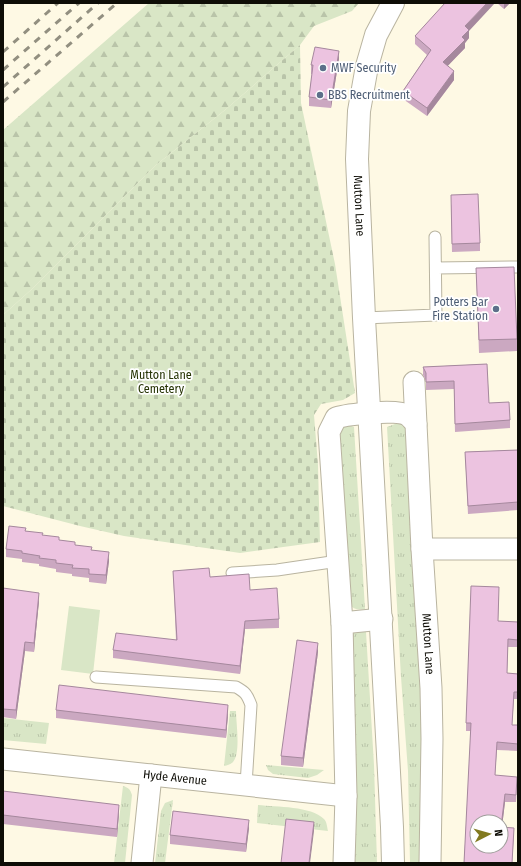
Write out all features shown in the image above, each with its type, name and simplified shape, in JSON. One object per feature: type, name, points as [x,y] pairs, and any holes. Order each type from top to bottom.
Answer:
[{"type":"main road","name":"Mutton Lane","points":[[393,3],[376,35],[367,66],[359,111],[357,159],[364,318],[382,619],[393,863]]},
{"type":"street","name":"Mutton Lane","points":[[414,382],[432,716],[430,863]]},
{"type":"street","points":[[344,863],[346,796],[342,623],[329,432],[336,418],[346,415],[397,412],[407,415],[416,424]]},
{"type":"street","points":[[422,549],[518,548]]},
{"type":"street","points":[[342,623],[382,619]]},
{"type":"street","name":"Hyde Avenue","points":[[3,759],[346,796]]},
{"type":"street","points":[[142,863],[151,775]]},
{"type":"lane","points":[[364,318],[436,315],[435,236]]},
{"type":"lane","points":[[436,268],[518,267]]},
{"type":"lane","points":[[232,573],[277,570],[338,561]]},
{"type":"lane","points":[[96,678],[236,687],[242,690],[248,695],[251,705],[246,785]]},
{"type":"green space","points":[[149,3],[359,3],[352,11],[314,26],[300,45],[225,110],[156,165],[32,289],[3,315],[3,130]]},
{"type":"green space","name":"Mutton Lane Cemetery","points":[[300,45],[301,103],[335,264],[355,393],[343,400],[321,404],[314,415],[318,465],[320,542],[240,553],[124,536],[3,506],[3,315],[32,289],[156,165],[225,110]]},
{"type":"green space","points":[[395,424],[401,424],[406,428],[408,435],[422,715],[421,863],[410,863],[408,771],[401,677],[387,427]]},
{"type":"green space","points":[[349,425],[354,427],[365,609],[360,610],[355,609],[350,605],[339,436],[343,427]]},
{"type":"green space","points":[[69,606],[100,610],[93,674],[61,670]]},
{"type":"green space","points":[[360,631],[366,632],[374,765],[377,863],[352,863],[351,637],[354,633]]},
{"type":"green space","points":[[230,711],[236,711],[238,738],[237,752],[233,762],[224,766]]},
{"type":"green space","points":[[3,718],[49,723],[46,744],[3,740]]},
{"type":"green space","points":[[266,765],[324,770],[317,775],[308,778],[273,774],[268,770]]},
{"type":"green space","points":[[123,786],[127,787],[131,791],[132,795],[125,863],[114,863]]},
{"type":"green space","points":[[173,800],[165,863],[155,863],[161,811],[165,803]]},
{"type":"green space","points":[[258,805],[302,809],[311,812],[324,819],[328,831],[257,823]]},
{"type":"building","points":[[445,3],[487,3],[465,26],[469,30],[462,37],[465,40],[443,62],[454,71],[427,108],[403,91],[431,50],[415,36]]},
{"type":"building","points":[[315,47],[339,51],[331,100],[309,97],[313,65],[311,65]]},
{"type":"building","points":[[478,194],[480,243],[452,244],[451,195]]},
{"type":"building","name":"Potters Bar Fire Station","points":[[514,267],[517,339],[479,340],[476,268]]},
{"type":"building","points":[[487,364],[489,403],[509,402],[510,420],[455,424],[454,381],[426,382],[426,373],[423,367]]},
{"type":"building","points":[[518,450],[518,502],[468,506],[465,452]]},
{"type":"building","points":[[9,526],[26,528],[25,531],[43,533],[42,535],[59,537],[59,540],[75,542],[75,545],[92,547],[91,550],[109,552],[106,575],[89,574],[89,569],[72,568],[73,565],[56,563],[56,560],[39,558],[40,556],[22,553],[22,551],[6,549]]},
{"type":"building","points":[[209,568],[210,577],[249,574],[250,590],[277,588],[279,619],[245,621],[240,666],[113,650],[116,633],[177,640],[173,571]]},
{"type":"building","points":[[471,586],[499,587],[498,621],[518,622],[518,640],[508,639],[507,673],[518,674],[518,692],[514,692],[512,725],[518,725],[518,744],[497,742],[495,775],[517,777],[516,795],[505,794],[503,814],[469,814],[469,854],[509,854],[509,828],[514,828],[512,863],[464,863],[471,723],[466,723]]},
{"type":"building","points":[[3,588],[39,593],[34,643],[25,642],[16,710],[3,709]]},
{"type":"building","points":[[297,640],[318,643],[303,758],[281,756]]},
{"type":"building","points":[[59,685],[228,705],[226,730],[56,710]]},
{"type":"building","points":[[3,791],[119,805],[117,829],[3,815]]},
{"type":"building","points":[[173,811],[249,820],[246,844],[170,835]]},
{"type":"building","points":[[286,819],[314,822],[309,863],[281,863]]},
{"type":"railway","points":[[3,52],[58,3]]},
{"type":"railway","points":[[3,70],[79,3]]},
{"type":"railway","points":[[3,87],[98,3]]},
{"type":"railway","points":[[3,102],[117,3]]},
{"type":"place","name":"MWF Security","points":[[323,68]]},
{"type":"place","name":"BBS Recruitment","points":[[320,95]]},
{"type":"place","name":"Potters Bar Fire Station","points":[[496,309]]}]
